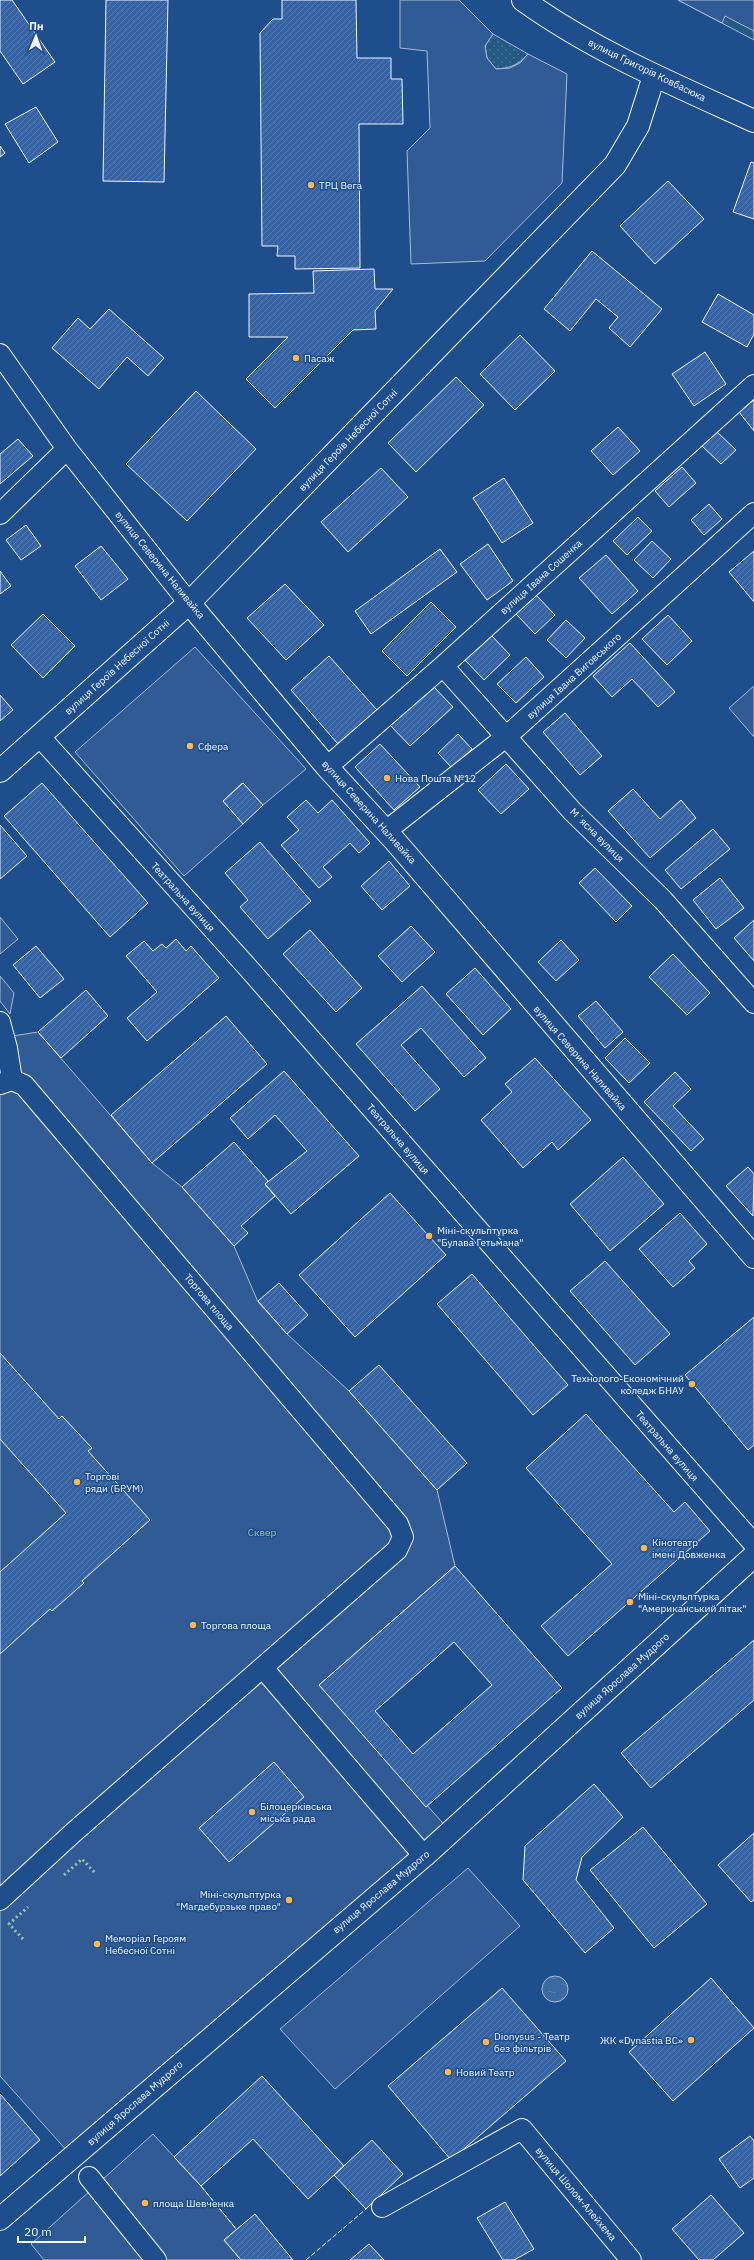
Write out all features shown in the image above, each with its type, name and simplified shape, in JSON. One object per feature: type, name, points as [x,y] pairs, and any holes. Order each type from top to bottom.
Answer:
[{"type":"street","name":"вулиця Григорія Ковбасюка","points":[[523,0],[543,15],[601,49],[654,76],[754,121]]},
{"type":"street","name":"вулиця Героїв Небесної Сотні","points":[[0,771],[189,603],[615,166],[638,126],[654,76]]},
{"type":"street","name":"вулиця Северина Наливайка","points":[[0,354],[67,449],[189,603],[327,767],[386,831],[754,1257]]},
{"type":"street","name":"вулиця Івана Сошенка","points":[[327,767],[443,666],[754,385]]},
{"type":"street","points":[[0,514],[67,449]]},
{"type":"street","name":"вулиця Івана Виговського","points":[[386,831],[507,736],[754,513]]},
{"type":"street","name":"Мʼясна вулиця","points":[[443,666],[507,736],[572,811],[663,900],[754,1003]]},
{"type":"street","name":"Театральна вулиця","points":[[40,736],[250,970],[754,1544]]},
{"type":"street","name":"Торгова площа","points":[[0,1022],[7,1048],[6,1082],[24,1085],[392,1518],[403,1537],[397,1550],[74,1832],[0,1900]]},
{"type":"street","name":"вулиця Ярослава Мудрого","points":[[0,2219],[424,1856],[754,1556]]},
{"type":"street","points":[[263,1668],[424,1856]]},
{"type":"street","name":"вулиця Шолом-Алейхема","points":[[382,2207],[522,2129],[631,2260]]},
{"type":"street","points":[[89,2177],[156,2260]]},
{"type":"green space","points":[[678,0],[754,0],[754,40]]},
{"type":"green space","points":[[493,34],[528,54],[514,65],[496,69],[487,58],[485,46]]},
{"type":"shaded area","points":[[400,0],[459,0],[493,34],[485,46],[487,58],[496,69],[510,68],[520,63],[528,54],[567,74],[562,183],[485,261],[411,264],[407,151],[430,128],[427,51],[400,48]]},
{"type":"shaded area","points":[[678,0],[754,0],[754,31],[725,16],[722,23]]},
{"type":"shaded area","points":[[195,647],[306,769],[263,805],[242,783],[223,801],[243,824],[184,876],[75,752]]},
{"type":"shaded area","points":[[754,686],[754,737],[729,708]]},
{"type":"shaded area","points":[[0,917],[18,939],[0,954]]},
{"type":"shaded area","points":[[0,976],[14,993],[10,1014],[0,1001]]},
{"type":"shaded area","name":"Торгова площа","points":[[38,1032],[152,1163],[182,1187],[234,1246],[258,1302],[287,1334],[349,1391],[437,1490],[455,1566],[319,1685],[450,1831],[69,2153],[0,2076],[0,1038]]},
{"type":"shaded area","points":[[468,1868],[520,1926],[335,2089],[280,2029]]},
{"type":"shaded area","name":"площа Шевченка","points":[[153,2134],[201,2186],[237,2230],[224,2240],[241,2260],[44,2260],[31,2244]]},
{"type":"water","points":[[555,1976],[564,1980],[568,1989],[564,1998],[555,2002],[546,1998],[542,1989],[546,1980]]},
{"type":"building","points":[[0,0],[12,0],[55,62],[23,84],[0,51]]},
{"type":"building","points":[[106,0],[168,0],[164,182],[103,181]]},
{"type":"building","name":"ТРЦ Вега","points":[[282,0],[356,0],[357,58],[391,58],[391,79],[402,79],[403,124],[359,124],[360,268],[295,269],[295,256],[277,256],[278,246],[262,246],[260,33],[273,19],[282,19]]},
{"type":"building","points":[[36,107],[58,142],[29,163],[5,124]]},
{"type":"building","points":[[0,146],[5,153],[0,157]]},
{"type":"building","points":[[751,162],[754,163],[754,219],[733,212]]},
{"type":"building","points":[[668,181],[704,219],[655,264],[620,226]]},
{"type":"building","points":[[592,251],[662,309],[630,347],[609,328],[618,317],[596,299],[570,331],[544,309]]},
{"type":"building","name":"Пасаж","points":[[374,269],[375,289],[393,289],[375,311],[376,329],[353,330],[275,408],[246,379],[288,337],[249,337],[249,294],[314,293],[313,271]]},
{"type":"building","points":[[718,294],[754,315],[754,334],[747,347],[702,322]]},
{"type":"building","points":[[109,309],[164,358],[148,376],[127,357],[99,389],[52,348],[78,318],[90,329]]},
{"type":"building","points":[[520,335],[555,371],[515,410],[480,374]]},
{"type":"building","points":[[705,352],[726,384],[694,406],[672,374]]},
{"type":"building","points":[[456,377],[484,405],[416,472],[388,443]]},
{"type":"building","points":[[196,391],[256,449],[187,521],[126,464]]},
{"type":"building","points":[[754,400],[754,431],[739,412]]},
{"type":"building","points":[[618,427],[640,451],[613,475],[591,451]]},
{"type":"building","points":[[716,431],[736,450],[721,464],[702,446]]},
{"type":"building","points":[[18,439],[33,456],[0,484],[0,454]]},
{"type":"building","points":[[682,467],[696,483],[669,507],[655,491]]},
{"type":"building","points":[[381,468],[408,497],[348,552],[321,522]]},
{"type":"building","points":[[504,478],[533,523],[502,543],[473,498]]},
{"type":"building","points":[[709,504],[722,519],[704,535],[691,520]]},
{"type":"building","points":[[638,517],[652,531],[627,555],[613,541]]},
{"type":"building","points":[[26,525],[41,546],[21,560],[6,540]]},
{"type":"building","points":[[652,541],[671,559],[653,578],[634,560]]},
{"type":"building","points":[[488,544],[513,581],[487,600],[460,564]]},
{"type":"building","points":[[101,546],[128,579],[101,600],[75,566]]},
{"type":"building","points":[[440,549],[457,572],[371,634],[355,611]]},
{"type":"building","points":[[754,551],[754,602],[729,572]]},
{"type":"building","points":[[606,555],[638,591],[612,614],[579,578]]},
{"type":"building","points":[[0,571],[11,586],[0,594]]},
{"type":"building","points":[[285,584],[324,625],[286,660],[247,618]]},
{"type":"building","points":[[536,595],[555,615],[535,634],[516,614]]},
{"type":"building","points":[[431,602],[456,627],[407,676],[382,651]]},
{"type":"building","points":[[43,614],[75,646],[43,678],[11,645]]},
{"type":"building","points":[[668,615],[692,641],[667,665],[642,639]]},
{"type":"building","points":[[566,620],[585,638],[566,658],[547,640]]},
{"type":"building","points":[[491,635],[510,655],[484,680],[465,660]]},
{"type":"building","points":[[630,643],[675,692],[658,707],[632,679],[612,697],[593,676]]},
{"type":"building","points":[[329,656],[377,710],[338,744],[291,690]]},
{"type":"building","points":[[526,657],[544,677],[516,703],[497,684]]},
{"type":"building","points":[[432,685],[453,707],[410,746],[390,725]]},
{"type":"building","points":[[0,695],[13,710],[0,721]]},
{"type":"building","points":[[565,713],[602,756],[580,775],[543,732]]},
{"type":"building","points":[[458,734],[472,749],[452,768],[438,753]]},
{"type":"building","points":[[380,744],[420,787],[394,810],[355,767]]},
{"type":"building","points":[[506,764],[529,789],[501,814],[478,790]]},
{"type":"building","points":[[42,783],[148,903],[110,937],[4,816]]},
{"type":"building","points":[[243,783],[263,805],[243,824],[223,801]]},
{"type":"building","points":[[633,789],[660,819],[681,800],[696,818],[650,858],[608,811]]},
{"type":"building","points":[[306,800],[318,813],[332,800],[370,843],[359,853],[350,843],[323,867],[332,877],[319,888],[281,845],[299,830],[287,817]]},
{"type":"building","points":[[0,825],[27,856],[0,879]]},
{"type":"building","points":[[713,829],[730,849],[681,889],[665,870]]},
{"type":"building","points":[[260,842],[311,901],[268,939],[240,907],[248,900],[225,873]]},
{"type":"building","points":[[389,861],[410,886],[382,910],[361,886]]},
{"type":"building","points":[[595,868],[632,906],[616,922],[579,883]]},
{"type":"building","points":[[720,878],[744,908],[716,929],[693,900]]},
{"type":"building","points":[[754,920],[754,961],[734,938]]},
{"type":"building","points":[[411,926],[435,952],[402,982],[378,956]]},
{"type":"building","points":[[310,930],[362,988],[336,1012],[283,954]]},
{"type":"building","points":[[176,939],[186,951],[191,946],[219,978],[147,1041],[127,1018],[157,992],[126,956],[144,941],[153,951],[162,944],[166,948]]},
{"type":"building","points":[[561,940],[579,960],[556,981],[538,962]]},
{"type":"building","points":[[36,946],[64,979],[40,998],[13,965]]},
{"type":"building","points":[[673,954],[710,993],[687,1015],[649,977]]},
{"type":"building","points":[[475,968],[511,1009],[483,1035],[446,994]]},
{"type":"building","points":[[422,986],[486,1058],[464,1077],[421,1028],[401,1045],[440,1089],[415,1111],[356,1044]]},
{"type":"building","points":[[86,990],[108,1016],[61,1058],[38,1032]]},
{"type":"building","points":[[596,1001],[623,1032],[605,1048],[578,1016]]},
{"type":"building","points":[[226,1016],[267,1064],[152,1163],[111,1115]]},
{"type":"building","points":[[625,1038],[650,1063],[629,1083],[605,1058]]},
{"type":"building","points":[[535,1058],[591,1120],[558,1150],[552,1142],[523,1168],[481,1120],[512,1092],[505,1084]]},
{"type":"building","points":[[284,1071],[359,1156],[291,1214],[265,1184],[307,1151],[275,1115],[248,1139],[230,1118]]},
{"type":"building","points":[[675,1072],[691,1089],[673,1106],[704,1139],[691,1151],[644,1102]]},
{"type":"building","points":[[234,1142],[268,1181],[265,1184],[275,1196],[241,1226],[248,1233],[234,1246],[182,1187]]},
{"type":"building","points":[[623,1157],[664,1204],[610,1251],[570,1204]]},
{"type":"building","points":[[748,1167],[754,1174],[753,1216],[726,1186]]},
{"type":"building","points":[[390,1193],[446,1255],[355,1337],[299,1275]]},
{"type":"building","points":[[680,1213],[707,1244],[689,1261],[695,1268],[673,1287],[639,1249]]},
{"type":"building","points":[[605,1261],[670,1334],[635,1365],[570,1291]]},
{"type":"building","points":[[472,1274],[568,1385],[533,1415],[437,1304]]},
{"type":"building","points":[[279,1283],[308,1315],[287,1334],[258,1301]]},
{"type":"building","points":[[754,1317],[754,1445],[748,1450],[685,1375]]},
{"type":"building","name":"Торгові ряди (БРУМ)","points":[[0,1353],[59,1419],[62,1416],[92,1448],[88,1451],[150,1520],[82,1581],[84,1583],[52,1611],[50,1609],[0,1654],[0,1572],[66,1513],[0,1439]]},
{"type":"building","points":[[379,1365],[467,1463],[437,1490],[349,1391]]},
{"type":"building","name":"Кінотеатр імені Довженка","points":[[586,1414],[674,1512],[685,1502],[710,1531],[568,1656],[541,1626],[612,1564],[526,1468]]},
{"type":"building","points":[[455,1566],[562,1688],[426,1807],[319,1685]],"holes":[[[454,1642],[492,1685],[413,1754],[375,1711]]]},
{"type":"building","points":[[754,1640],[754,1700],[651,1788],[621,1753]]},
{"type":"building","name":"Білоцерківська міська рада","points":[[274,1762],[304,1797],[229,1862],[199,1828]]},
{"type":"building","points":[[594,1784],[623,1817],[582,1857],[576,1880],[614,1928],[585,1953],[523,1880],[525,1846]]},
{"type":"building","points":[[643,1827],[707,1904],[654,1948],[590,1870]]},
{"type":"building","points":[[754,1833],[754,1900],[751,1902],[718,1865]]},
{"type":"building","name":"ЖК «Dynastia BC»","points":[[711,1978],[754,2028],[673,2101],[629,2052]]},
{"type":"building","points":[[502,1988],[566,2061],[451,2160],[388,2086]]},
{"type":"building","points":[[262,2076],[344,2166],[308,2199],[253,2139],[201,2186],[174,2157]]},
{"type":"building","points":[[0,2094],[40,2140],[0,2176]]},
{"type":"building","points":[[750,2136],[754,2141],[754,2178],[740,2188],[719,2159]]},
{"type":"building","points":[[372,2140],[403,2174],[366,2209],[334,2175]]},
{"type":"building","points":[[711,2195],[744,2233],[713,2260],[699,2260],[672,2229]]},
{"type":"building","points":[[505,2202],[534,2249],[514,2260],[503,2260],[477,2218]]},
{"type":"building","points":[[255,2214],[293,2260],[241,2260],[224,2240]]},
{"type":"building","points":[[369,2244],[384,2260],[350,2260]]},
{"type":"hedge","points":[[64,1875],[82,1859],[96,1874]]},
{"type":"hedge","points":[[23,1939],[9,1924],[28,1907]]},
{"type":"fence","points":[[201,2186],[237,2230]]},
{"type":"fence","points":[[306,2260],[366,2209]]},
{"type":"place","name":"ТРЦ Вега","points":[[311,185]]},
{"type":"place","name":"Пасаж","points":[[296,358]]},
{"type":"place","name":"Сфера","points":[[190,746]]},
{"type":"place","name":"Нова Пошта №12","points":[[387,778]]},
{"type":"place","name":"Міні-скульптурка \"Булава Гетьмана\"","points":[[429,1236]]},
{"type":"place","name":"Технолого-Економічний коледж БНАУ","points":[[692,1384]]},
{"type":"place","name":"Торгові ряди (БРУМ)","points":[[77,1482]]},
{"type":"place","name":"Кінотеатр імені Довженка","points":[[644,1548]]},
{"type":"place","name":"Міні-скульптурка \"Американський літак\"","points":[[630,1602]]},
{"type":"place","name":"Торгова площа","points":[[193,1625]]},
{"type":"place","name":"Білоцерківська міська рада","points":[[252,1812]]},
{"type":"place","name":"Міні-скульптурка \"Магдебурзьке право\"","points":[[289,1900]]},
{"type":"place","name":"Меморіал Героям Небесної Сотні","points":[[97,1944]]},
{"type":"place","name":"ЖК «Dynastia BC»","points":[[691,2040]]},
{"type":"place","name":"Dionysus - Театр без фільтрів","points":[[486,2042]]},
{"type":"place","name":"Новий Театр","points":[[448,2072]]},
{"type":"place","name":"площа Шевченка","points":[[145,2203]]},
{"type":"park label","name":"Сквер","points":[[262,1532]]}]
